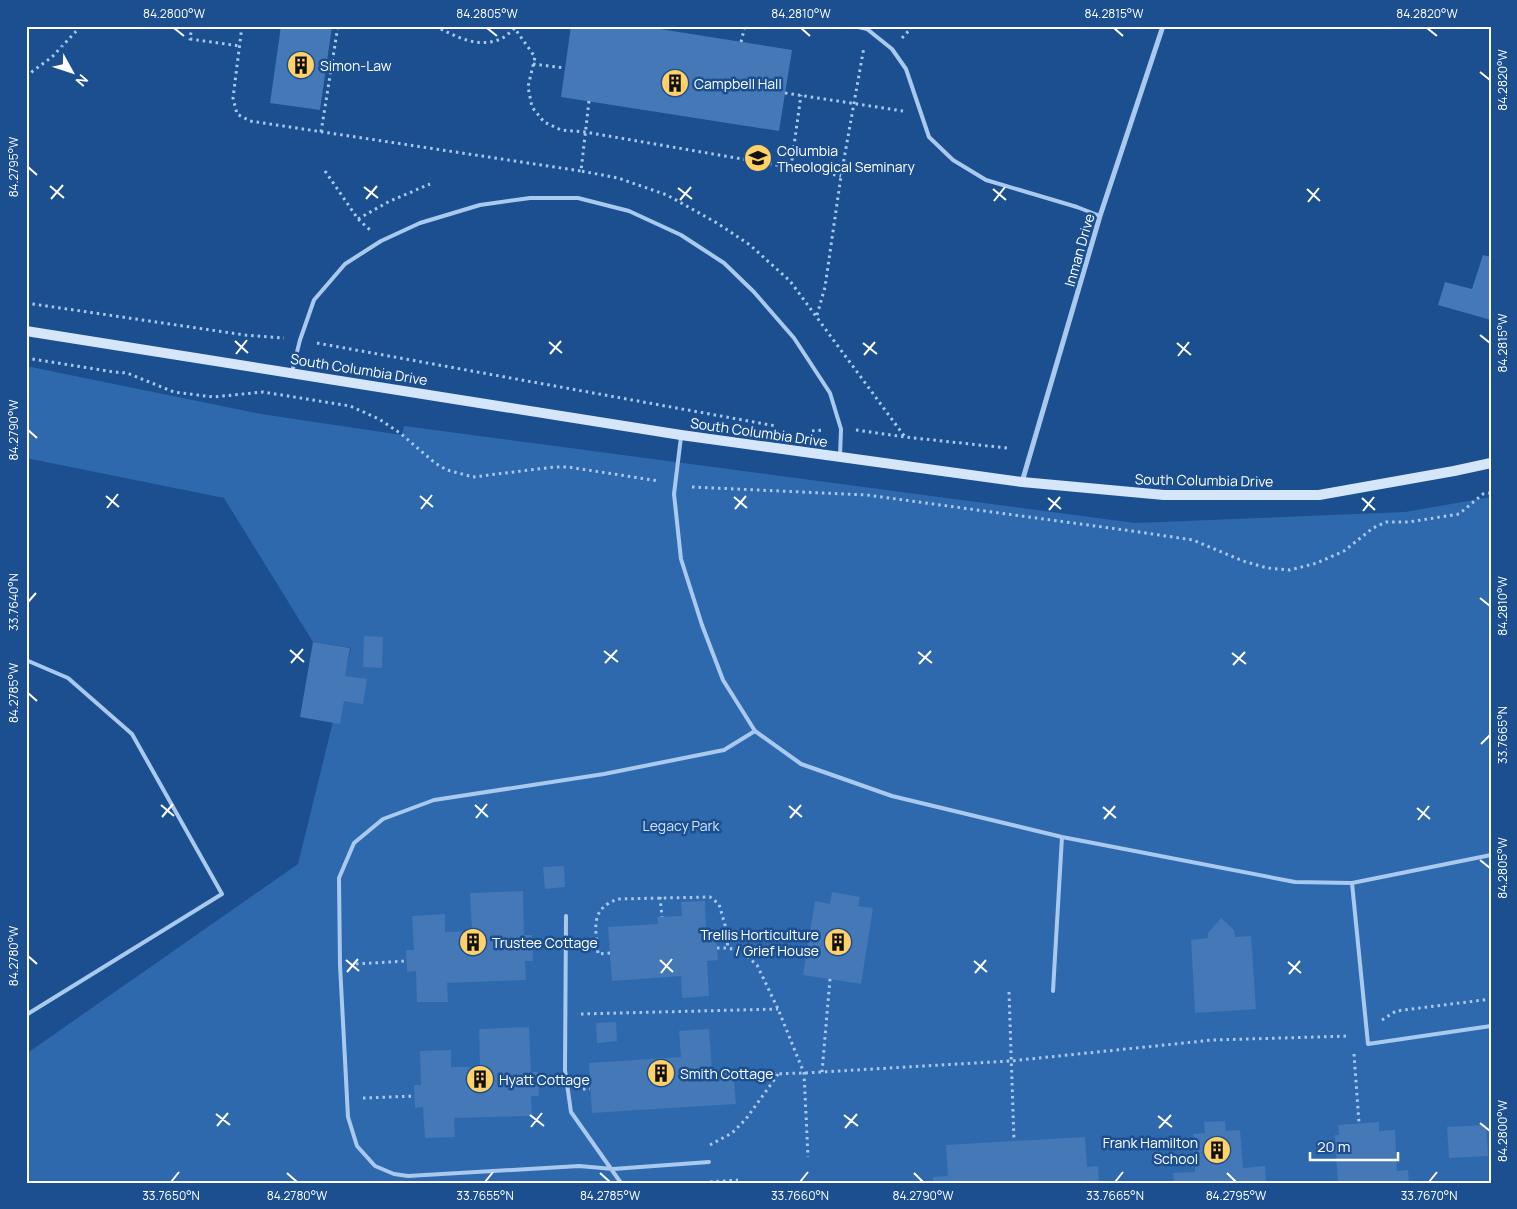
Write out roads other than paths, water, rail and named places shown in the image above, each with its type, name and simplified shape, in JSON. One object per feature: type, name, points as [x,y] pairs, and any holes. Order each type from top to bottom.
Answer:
[{"type":"main road","name":"South Columbia Drive","points":[[26,331],[681,435],[1022,482],[1164,495],[1319,495],[1491,463]]},
{"type":"street","name":"Inman Drive","points":[[1022,482],[1100,216],[1162,26]]},
{"type":"lane","points":[[854,26],[867,28],[892,49],[906,69],[929,136],[953,160],[986,180],[1100,216]]},
{"type":"lane","points":[[292,372],[300,340],[314,300],[345,264],[381,241],[420,223],[480,205],[530,198],[578,198],[629,211],[681,235],[724,263],[754,292],[794,338],[830,393],[841,429],[840,457]]},
{"type":"lane","points":[[681,435],[674,494],[681,559],[722,680],[755,731],[801,764],[892,796],[1062,837],[1294,882],[1352,884],[1491,855]]},
{"type":"lane","points":[[26,660],[68,678],[132,734],[222,894],[26,1015]]},
{"type":"lane","points":[[710,1162],[612,1170],[579,1166],[408,1176],[394,1174],[375,1166],[357,1146],[348,1117],[340,965],[339,878],[354,843],[383,819],[434,800],[604,774],[724,750],[755,731]]},
{"type":"lane","points":[[1053,991],[1062,837]]},
{"type":"lane","points":[[1352,884],[1368,1044],[1491,1026]]},
{"type":"lane","points":[[566,916],[565,1070],[571,1112],[621,1183]]},
{"type":"place","name":"Simon-Law","points":[[301,65]]},
{"type":"place","name":"Campbell Hall","points":[[675,83]]},
{"type":"place","name":"Columbia Theological Seminary","points":[[758,158]]},
{"type":"place","name":"Trustee Cottage","points":[[473,942]]},
{"type":"place","name":"Trellis Horticulture / Grief House","points":[[838,942]]},
{"type":"place","name":"Smith Cottage","points":[[661,1073]]},
{"type":"place","name":"Hyatt Cottage","points":[[480,1079]]},
{"type":"place","name":"Frank Hamilton School","points":[[1217,1150]]},
{"type":"park label","name":"Legacy Park","points":[[681,825]]}]
